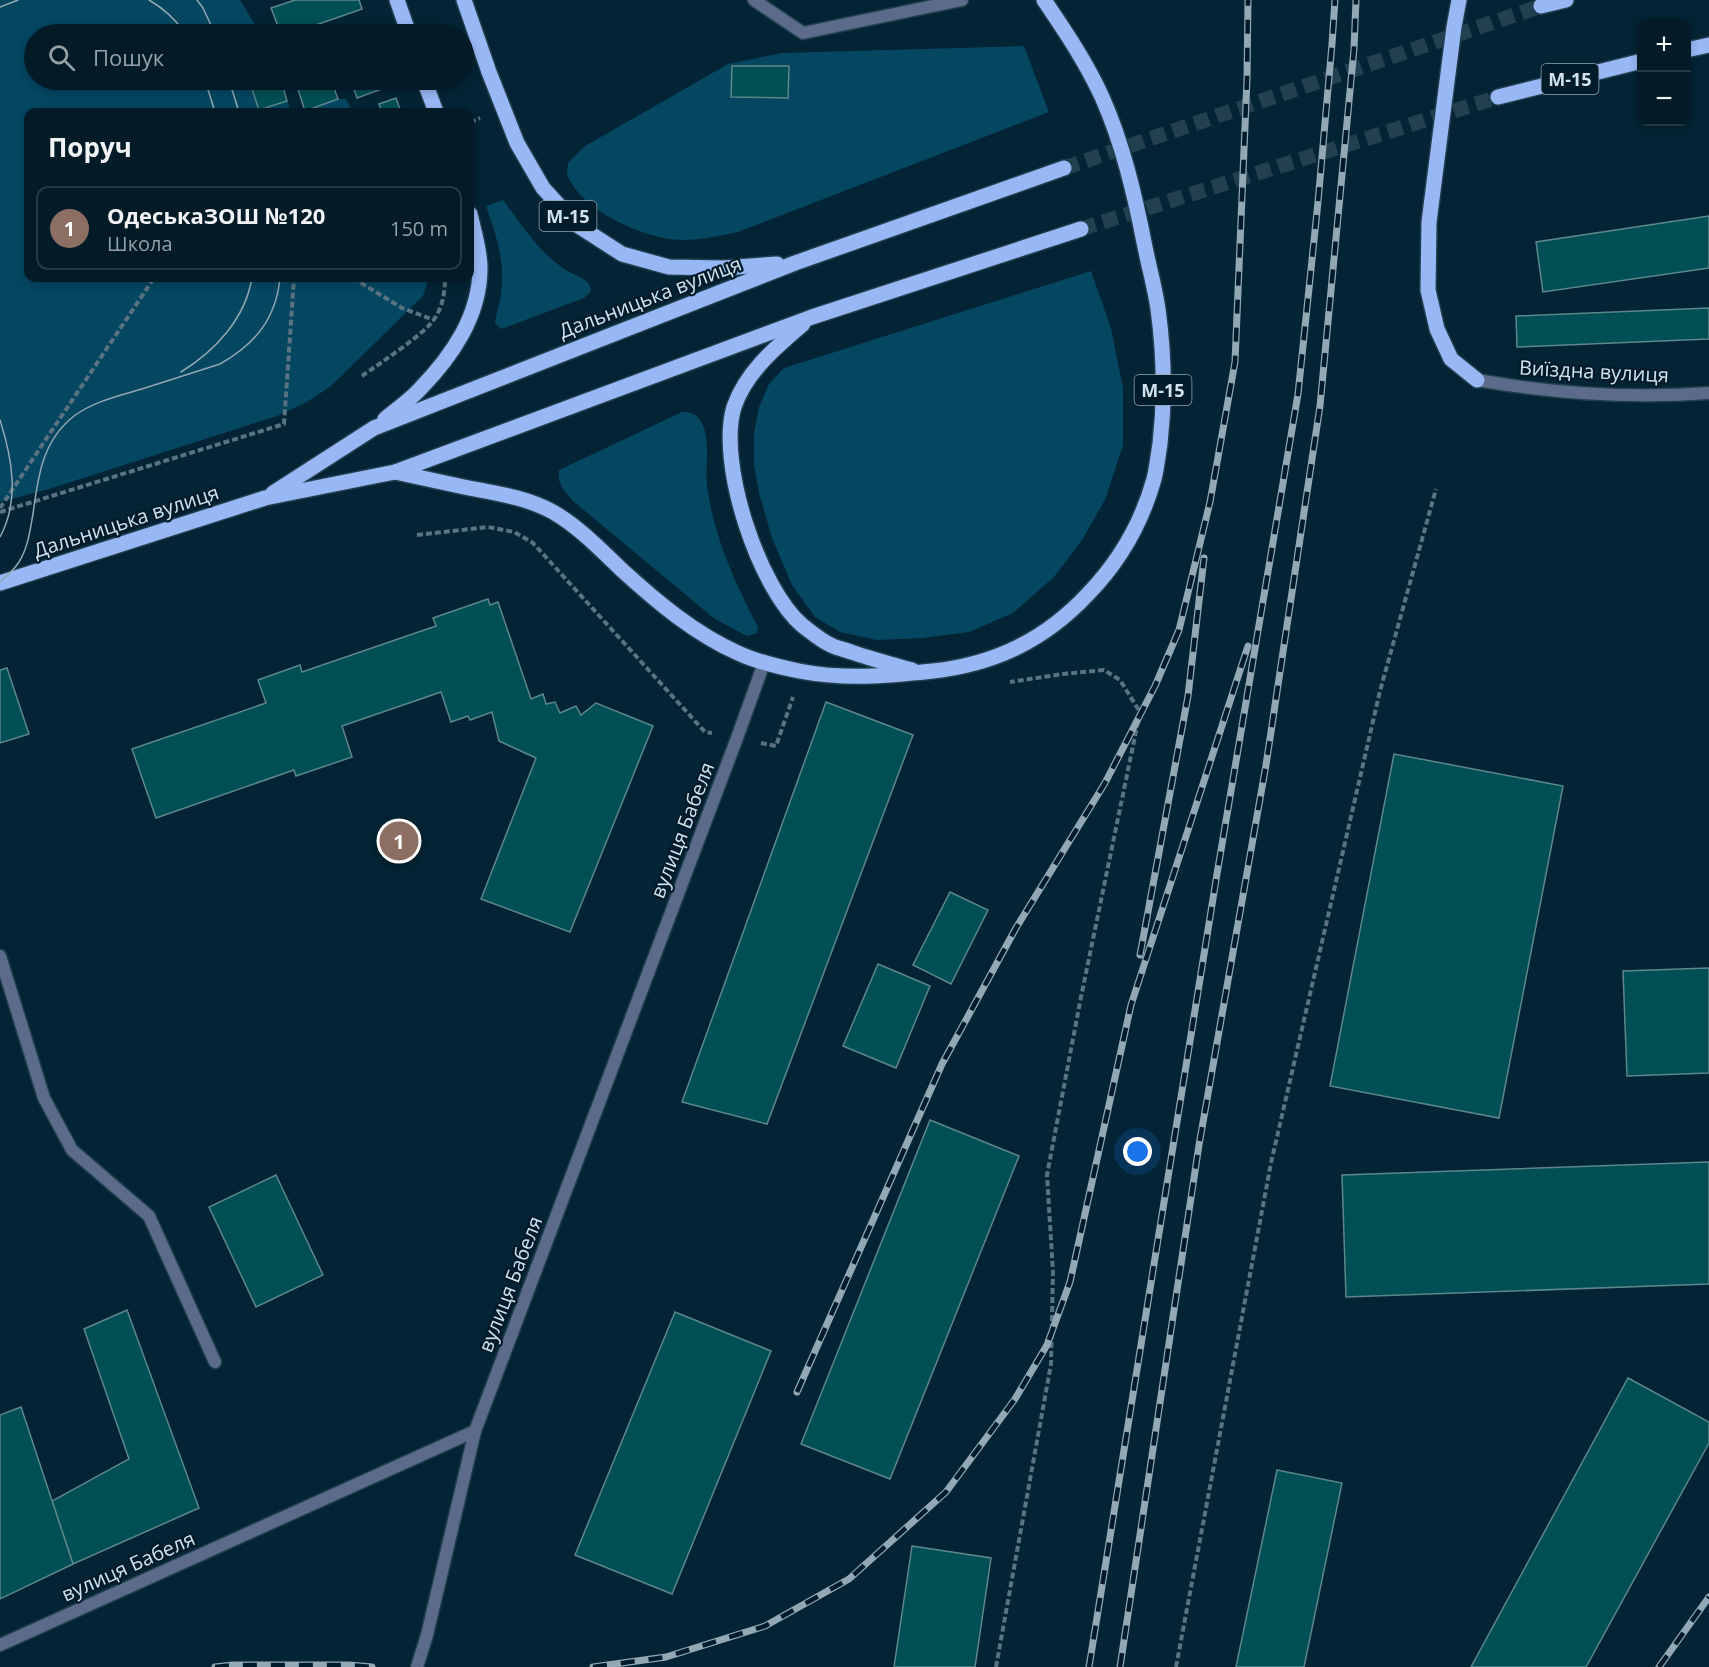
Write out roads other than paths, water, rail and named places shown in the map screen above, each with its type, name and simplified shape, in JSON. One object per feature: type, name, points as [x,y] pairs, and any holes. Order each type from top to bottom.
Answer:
[{"type":"main road","points":[[397,0],[405,24]]},
{"type":"main road","name":"М-15","points":[[464,0],[472,24]]},
{"type":"main road","name":"М-15","points":[[812,317],[774,350],[747,380],[734,408],[730,438],[733,471],[740,504],[767,576],[783,604],[802,625],[829,645],[920,672],[956,668],[987,661],[1044,632],[1073,610],[1100,582],[1124,547],[1143,513],[1155,475],[1162,427],[1163,372],[1158,310],[1140,219],[1123,152],[1102,97],[1073,43],[1044,0]]},
{"type":"main road","points":[[1459,0],[1430,222],[1428,290],[1437,329],[1451,359],[1477,380]]},
{"type":"main road","points":[[1541,6],[1566,0]]},
{"type":"main road","name":"М-15","points":[[474,29],[517,143],[543,188],[577,225],[622,254],[669,267],[723,268],[795,263]]},
{"type":"main road","points":[[1691,49],[1709,45]]},
{"type":"main road","name":"М-15","points":[[1498,98],[1637,63]]},
{"type":"main road","points":[[428,90],[434,108]]},
{"type":"main road","name":"Дальницька вулиця","points":[[265,498],[374,428],[795,263],[1064,168]]},
{"type":"main road","points":[[374,428],[419,390],[453,350],[470,321],[477,296],[480,269],[478,243],[474,228]]},
{"type":"main road","name":"Дальницька вулиця","points":[[0,583],[265,498],[395,472],[812,317],[1081,230]]},
{"type":"main road","points":[[395,472],[513,497],[551,511],[584,534],[673,613],[709,638],[764,663],[846,677],[920,672]]},
{"type":"street","points":[[754,0],[803,33],[962,0]]},
{"type":"street","name":"Виїздна вулиця","points":[[1477,380],[1558,392],[1611,395],[1663,396],[1709,393]]},
{"type":"street","name":"вулиця Бабеля","points":[[0,1645],[475,1431],[764,663]]},
{"type":"street","points":[[0,956],[44,1098],[72,1150],[149,1216],[215,1362]]},
{"type":"street","points":[[417,1667],[427,1635],[475,1431]]},
{"type":"tunnel","points":[[1064,168],[1541,6]]},
{"type":"tunnel","points":[[1081,229],[1498,97]]},
{"type":"tram line","points":[[0,7],[18,0]]},
{"type":"tram line","points":[[149,0],[170,15],[178,24]]},
{"type":"tram line","points":[[197,0],[210,24]]},
{"type":"tram line","points":[[208,90],[214,108]]},
{"type":"tram line","points":[[232,90],[238,108]]},
{"type":"tram line","points":[[181,372],[194,364],[227,332],[243,307],[251,282]]},
{"type":"tram line","points":[[0,582],[15,568],[25,551],[43,461],[48,448],[63,426],[74,416],[99,402],[220,364],[244,348],[262,329],[274,306],[279,282]]},
{"type":"tram line","points":[[0,420],[8,449],[12,479],[10,508],[0,537]]},
{"type":"railway","points":[[797,1392],[942,1064],[1016,928],[1105,783],[1155,686],[1179,630],[1210,502],[1235,362],[1247,79],[1248,0]]},
{"type":"railway","points":[[1089,1667],[1217,874],[1298,394],[1318,202],[1335,0]]},
{"type":"railway","points":[[1120,1667],[1199,1145],[1266,765],[1320,406],[1354,49],[1356,0]]},
{"type":"railway","points":[[1140,955],[1188,696],[1204,558]]},
{"type":"railway","points":[[593,1667],[666,1657],[765,1626],[849,1579],[946,1492],[1015,1399],[1047,1345],[1070,1282],[1131,1005],[1248,646]]},
{"type":"railway","points":[[1659,1667],[1709,1597]]},
{"type":"railway","points":[[215,1667],[233,1665],[372,1667]]},
{"type":"place","name":"ОдеськаЗОШ №120","points":[[399,841]]}]
